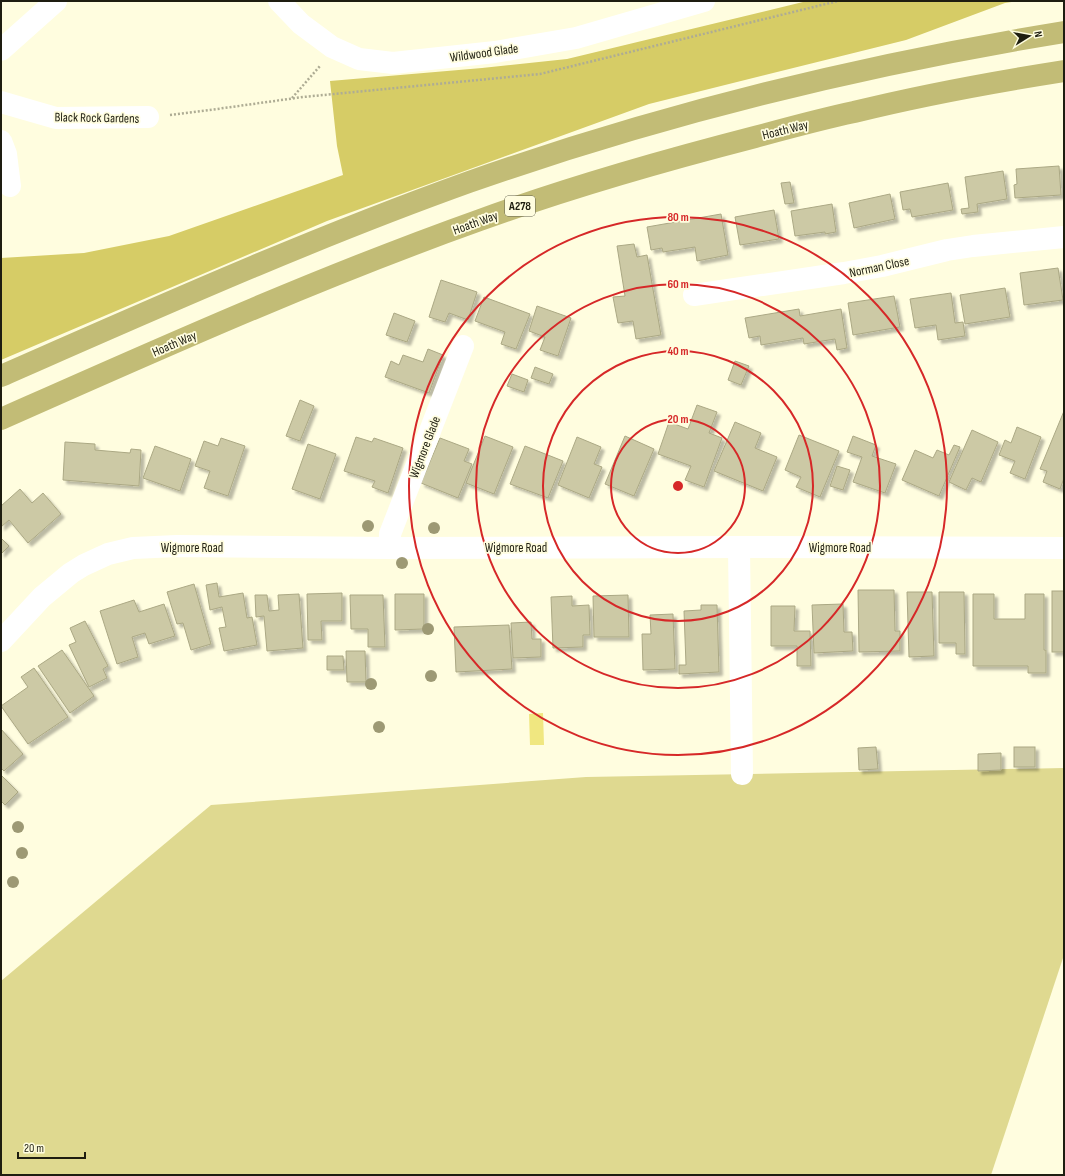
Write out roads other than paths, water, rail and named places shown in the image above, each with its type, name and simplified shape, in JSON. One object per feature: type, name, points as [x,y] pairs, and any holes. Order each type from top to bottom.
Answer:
[{"type":"main road","points":[[1,376],[323,237],[449,190],[547,156],[689,113],[850,73],[994,43],[1064,32]]},
{"type":"main road","name":"Hoath Way","points":[[1,419],[230,318],[331,276],[482,219],[555,195],[626,172],[855,111],[999,82],[1064,71]]},
{"type":"street","points":[[1,50],[56,1]]},
{"type":"street","name":"Wildwood Glade","points":[[279,1],[301,24],[332,47],[359,59],[393,63],[495,52],[576,38],[704,1]]},
{"type":"street","name":"Black Rock Gardens","points":[[1,102],[56,118],[148,117]]},
{"type":"street","points":[[1,141],[6,154],[10,186]]},
{"type":"street","name":"Norman Close","points":[[694,295],[844,273],[967,247],[1064,236]]},
{"type":"street","name":"Wigmore Glade","points":[[390,548],[390,534],[463,346]]},
{"type":"street","name":"Wigmore Road","points":[[1,641],[42,598],[71,573],[96,558],[120,550],[133,548],[177,546],[390,548],[1064,548]]},
{"type":"street","points":[[739,547],[742,774]]}]
